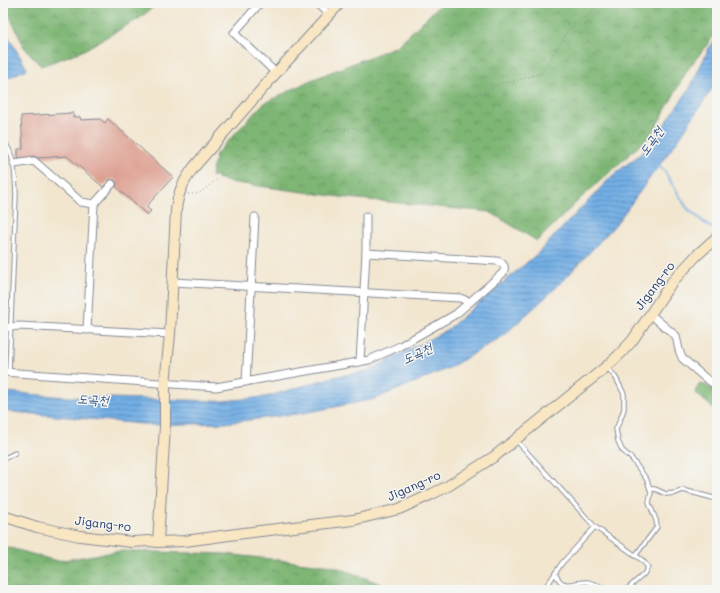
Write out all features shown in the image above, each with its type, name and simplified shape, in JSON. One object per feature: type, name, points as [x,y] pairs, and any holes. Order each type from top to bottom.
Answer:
[{"type":"main road","points":[[158,542],[176,210],[179,193],[183,182],[194,167],[276,73],[340,3]]},
{"type":"main road","name":"Jigang-ro","points":[[3,516],[37,527],[80,536],[132,542],[158,542],[185,541],[353,520],[399,509],[432,494],[495,456],[606,367],[626,348],[672,282],[697,255],[716,238]]},
{"type":"street","points":[[260,3],[234,33],[276,73]]},
{"type":"street","points":[[316,3],[329,14]]},
{"type":"street","points":[[14,164],[34,161],[81,202],[94,204]]},
{"type":"street","points":[[87,330],[94,204],[112,184]]},
{"type":"street","points":[[246,382],[255,216]]},
{"type":"street","points":[[360,362],[366,253],[366,216]]},
{"type":"street","points":[[6,372],[166,389],[216,387],[360,362],[369,360],[400,346],[456,314],[502,273],[504,269],[502,262],[497,260],[366,253]]},
{"type":"street","points":[[173,282],[460,298],[470,302]]},
{"type":"street","points":[[650,314],[676,336],[682,358],[717,386]]},
{"type":"street","points":[[6,328],[19,326],[170,334]]},
{"type":"lane","points":[[3,139],[11,154],[14,164],[16,194],[6,328],[6,372]]},
{"type":"lane","points":[[606,367],[616,378],[624,394],[624,409],[616,429],[618,442],[622,450],[632,459],[647,480],[651,492],[649,503],[656,520],[657,527],[635,556]]},
{"type":"lane","points":[[515,439],[595,527],[642,560],[648,567],[644,574],[626,590]]},
{"type":"lane","points":[[3,459],[14,453]]},
{"type":"lane","points":[[650,489],[655,489],[666,494],[676,493],[683,490],[717,499]]},
{"type":"lane","points":[[542,590],[562,563],[595,527]]},
{"type":"lane","points":[[556,573],[559,581],[566,585],[584,581],[613,590]]},
{"type":"path","points":[[179,193],[194,194],[205,190],[221,175],[233,174],[257,158],[267,156],[280,149],[316,137],[326,129],[333,131],[338,127],[343,130],[354,127],[357,129],[382,123],[392,124],[414,117],[418,114],[429,115],[434,112],[460,105],[476,94],[489,91],[502,83],[539,74],[542,72],[567,32],[580,20],[591,13],[597,3]]},
{"type":"green space","points":[[4,3],[158,3],[140,18],[82,51],[41,66],[24,47]]},
{"type":"green space","points":[[442,3],[717,3],[717,32],[688,69],[652,134],[581,198],[537,241],[490,212],[348,198],[229,182],[211,176],[216,154],[263,104],[311,80],[397,46]]},
{"type":"green space","points":[[700,383],[717,391],[717,412],[695,392]]},
{"type":"green space","points":[[3,546],[57,561],[121,551],[225,554],[333,566],[398,590],[3,590]]},
{"type":"water","points":[[3,27],[27,69],[3,80]]},
{"type":"water","name":"도곡천","points":[[717,38],[717,81],[680,137],[616,224],[560,284],[503,336],[449,368],[375,399],[304,413],[225,423],[153,425],[3,411],[3,392],[67,397],[222,401],[266,397],[333,377],[368,371],[447,330],[537,254],[613,175],[648,148],[690,88],[709,48]]},
{"type":"building","points":[[73,113],[73,117],[80,117],[81,120],[100,119],[105,123],[108,119],[173,177],[146,207],[151,211],[147,215],[116,187],[117,183],[115,180],[110,179],[103,187],[67,156],[38,158],[34,156],[18,158],[18,149],[23,149],[21,116]]},
{"type":"waterway","points":[[657,166],[663,169],[687,208],[707,225],[717,231]]}]
